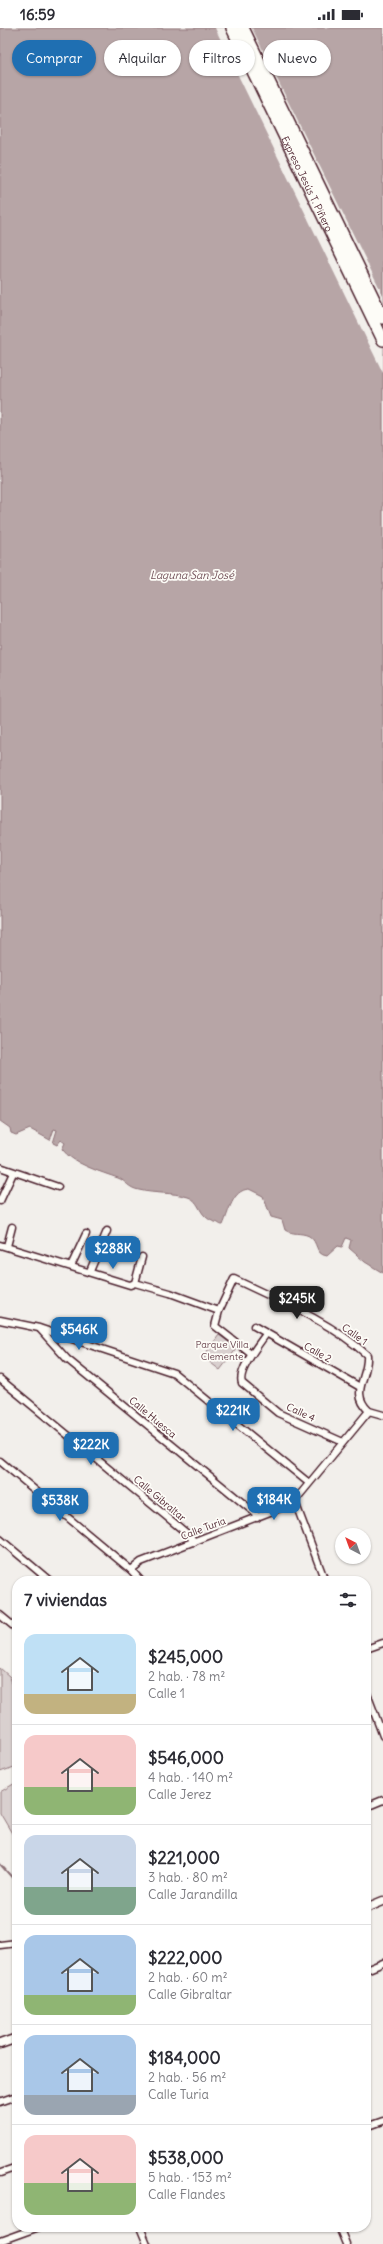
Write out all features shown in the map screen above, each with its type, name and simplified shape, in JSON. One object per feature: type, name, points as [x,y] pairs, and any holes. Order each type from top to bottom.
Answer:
[{"type":"highway","name":"Expreso Jesús T. Piñero","points":[[232,28],[383,340]]},
{"type":"highway","name":"Expreso Jesús T. Piñero","points":[[243,28],[383,318]]},
{"type":"street","points":[[0,1168],[58,1187]]},
{"type":"street","points":[[0,1201],[13,1172]]},
{"type":"street","points":[[7,1246],[12,1227]]},
{"type":"street","points":[[90,1271],[107,1231]]},
{"type":"street","points":[[71,1266],[86,1234]]},
{"type":"street","points":[[0,1244],[90,1271],[130,1285],[135,1283],[170,1293],[219,1311]]},
{"type":"street","points":[[135,1283],[142,1257]]},
{"type":"street","name":"Calle 1","points":[[251,1354],[215,1326],[219,1311],[234,1279],[292,1307],[355,1343],[367,1355],[368,1365],[360,1387]]},
{"type":"street","points":[[0,1320],[39,1328],[174,1372],[309,1483]]},
{"type":"street","name":"Calle 2","points":[[254,1326],[360,1387]]},
{"type":"street","name":"Calle Huesca","points":[[39,1328],[67,1359],[255,1513],[257,1518]]},
{"type":"street","points":[[251,1354],[266,1334]]},
{"type":"street","name":"Calle 4","points":[[251,1354],[241,1376],[242,1383],[278,1413],[343,1442]]},
{"type":"street","name":"Calle Gibraltar","points":[[0,1379],[190,1536],[194,1542]]},
{"type":"street","points":[[360,1387],[362,1404],[369,1411],[383,1415]]},
{"type":"street","name":"Calle Turia","points":[[131,1570],[141,1562],[293,1503],[369,1411]]},
{"type":"street","points":[[0,1461],[137,1576]]},
{"type":"street","points":[[293,1503],[297,1507],[323,1576]]},
{"type":"street","points":[[0,1539],[44,1576]]},
{"type":"street","points":[[0,1615],[12,1625]]},
{"type":"street","points":[[371,1647],[383,1643]]},
{"type":"street","points":[[371,1704],[383,1736]]},
{"type":"street","points":[[371,1805],[383,1800]]},
{"type":"street","points":[[371,1906],[383,1902]]},
{"type":"street","points":[[0,1945],[12,1944]]},
{"type":"street","points":[[371,1968],[383,1963]]},
{"type":"street","points":[[0,2044],[12,2040]]},
{"type":"street","points":[[0,2102],[12,2098]]},
{"type":"street","points":[[371,2125],[383,2121]]},
{"type":"street","points":[[0,2173],[12,2169]]},
{"type":"street","points":[[0,2241],[25,2232]]},
{"type":"street","points":[[142,2232],[147,2244]]},
{"type":"street","points":[[341,2232],[346,2244]]},
{"type":"green space","name":"Parque Villa Clemente","points":[[219,1335],[237,1348],[220,1370],[203,1357]]},
{"type":"green space","points":[[0,1668],[10,1677],[12,1683],[12,1768],[0,1772]]},
{"type":"green space","points":[[12,1785],[12,1833],[0,1813],[0,1792]]},
{"type":"water","name":"Laguna San José","points":[[0,28],[383,28],[383,1273],[365,1262],[349,1248],[351,1240],[346,1238],[342,1247],[338,1246],[327,1256],[323,1255],[318,1250],[312,1238],[309,1236],[285,1230],[282,1220],[271,1217],[263,1196],[249,1189],[243,1190],[235,1197],[223,1225],[221,1225],[205,1217],[195,1202],[188,1197],[135,1189],[118,1178],[73,1159],[62,1149],[65,1143],[61,1140],[57,1145],[53,1143],[57,1130],[54,1129],[50,1140],[30,1129],[16,1135],[11,1133],[10,1128],[0,1121]]},
{"type":"pier","points":[[215,28],[252,28],[263,50],[263,76],[276,76],[383,295],[383,373],[238,76],[255,76],[255,40],[221,40]]},
{"type":"waterway","points":[[0,1864],[12,1877]]}]
